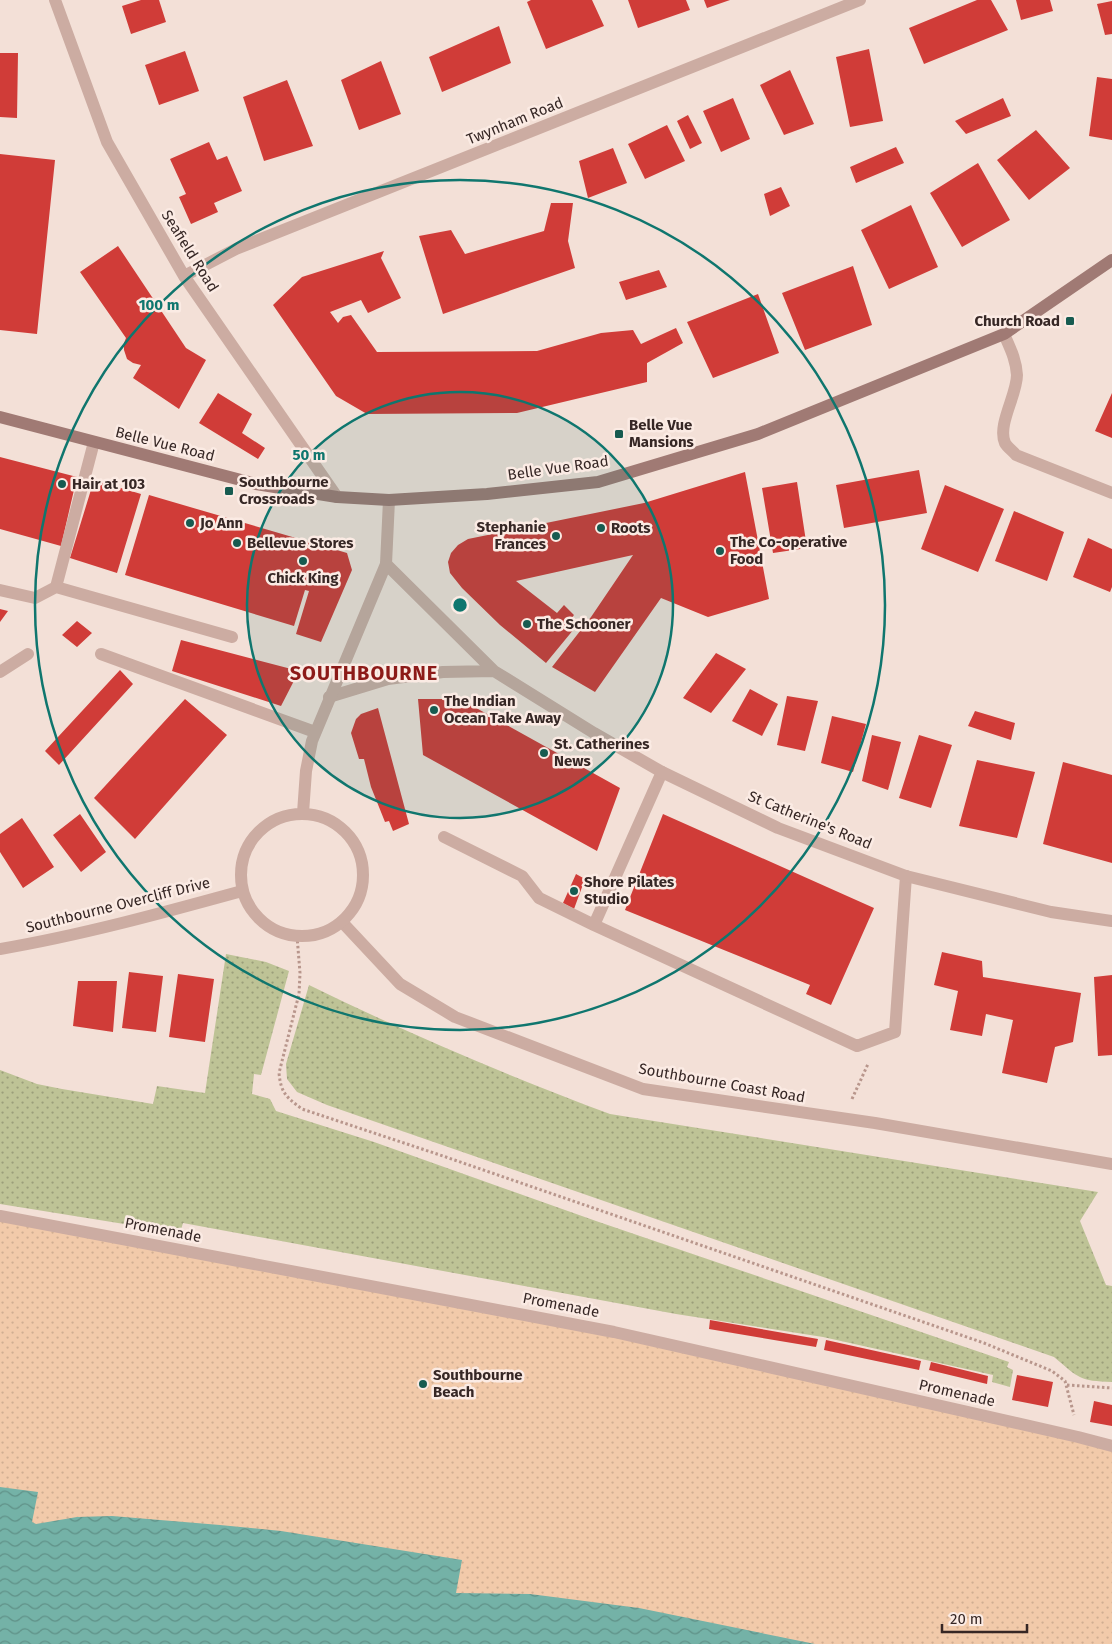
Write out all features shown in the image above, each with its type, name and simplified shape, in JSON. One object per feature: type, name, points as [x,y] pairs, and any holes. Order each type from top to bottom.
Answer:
[{"type":"main road","name":"Belle Vue Road","points":[[0,417],[256,484],[337,497],[389,500],[487,494],[598,482],[758,434],[1004,334],[1112,260]]},
{"type":"street","name":"Seafield Road","points":[[55,0],[107,142],[184,276],[337,497]]},
{"type":"street","name":"Twynham Road","points":[[184,276],[236,249],[860,0]]},
{"type":"street","points":[[1004,334],[1015,357],[1017,375],[1015,392],[1003,429],[1005,444],[1016,455],[1112,493]]},
{"type":"street","points":[[56,587],[94,442]]},
{"type":"street","points":[[303,813],[306,771],[312,741],[386,564],[389,500]]},
{"type":"street","name":"St Catherine's Road","points":[[386,564],[494,671],[594,733],[662,772],[778,828],[906,876],[1051,912],[1112,921]]},
{"type":"street","points":[[0,590],[35,598],[56,587],[232,637]]},
{"type":"street","points":[[0,672],[28,654]]},
{"type":"street","points":[[101,654],[316,732]]},
{"type":"street","points":[[329,698],[388,679],[442,672],[494,671]]},
{"type":"street","points":[[594,925],[662,772]]},
{"type":"street","points":[[303,813],[324,817],[342,828],[356,844],[363,864],[363,885],[355,905],[342,922],[328,930],[313,935],[296,936],[278,931],[262,922],[250,908],[242,890],[240,872],[242,862],[244,853],[253,837],[267,824],[284,816],[303,813]]},
{"type":"street","points":[[444,837],[522,876],[539,898],[857,1046],[895,1032],[906,876]]},
{"type":"street","name":"Southbourne Overcliff Drive","points":[[0,949],[85,932],[242,890]]},
{"type":"street","name":"Southbourne Coast Road","points":[[342,922],[400,984],[456,1017],[643,1089],[844,1119],[1112,1164]]},
{"type":"street","name":"Promenade","points":[[0,1216],[614,1332],[1112,1446]]},
{"type":"path","points":[[296,936],[300,973],[299,994],[279,1073],[281,1086],[286,1098],[302,1109],[984,1343],[1052,1371],[1065,1381],[1067,1385],[1078,1437]]},
{"type":"path","points":[[844,1119],[868,1063],[857,1046]]},
{"type":"path","points":[[1067,1385],[1112,1388]]},
{"type":"green space","points":[[226,954],[266,962],[289,971],[261,1075],[254,1074],[252,1094],[270,1099],[276,1111],[374,1142],[596,1221],[1009,1362],[1007,1367],[1013,1370],[1010,1387],[992,1382],[993,1375],[823,1337],[676,1314],[183,1223],[180,1233],[0,1204],[0,1070],[37,1084],[153,1104],[157,1086],[205,1093]]},
{"type":"green space","points":[[309,985],[458,1053],[610,1114],[1098,1192],[1080,1221],[1106,1285],[1112,1286],[1112,1382],[1093,1381],[1080,1377],[1054,1357],[327,1105],[297,1092],[287,1079],[286,1064]]},
{"type":"sand","name":"Southbourne Beach","points":[[0,1216],[614,1332],[1112,1446],[1112,1644],[521,1644],[0,1550]]},
{"type":"water","points":[[0,1487],[38,1492],[32,1522],[36,1524],[77,1517],[112,1516],[281,1531],[462,1560],[456,1593],[530,1594],[639,1608],[815,1644],[0,1644]]},
{"type":"building","points":[[141,0],[159,0],[166,22],[131,34],[122,6]]},
{"type":"building","points":[[531,0],[592,0],[604,26],[546,49],[527,2]]},
{"type":"building","points":[[628,0],[686,0],[690,10],[638,28]]},
{"type":"building","points":[[704,0],[730,0],[707,8]]},
{"type":"building","points":[[977,0],[991,0],[1008,30],[924,64],[909,28]]},
{"type":"building","points":[[1016,0],[1050,0],[1053,11],[1021,20]]},
{"type":"building","points":[[1112,1],[1112,34],[1105,35],[1097,4]]},
{"type":"building","points":[[499,26],[511,63],[442,92],[429,57]]},
{"type":"building","points":[[869,49],[883,121],[850,127],[836,57]]},
{"type":"building","points":[[185,51],[199,91],[159,105],[145,65]]},
{"type":"building","points":[[0,53],[18,53],[17,118],[0,117]]},
{"type":"building","points":[[381,61],[401,114],[359,130],[341,80]]},
{"type":"building","points":[[790,70],[814,124],[784,135],[760,85]]},
{"type":"building","points":[[1097,77],[1112,79],[1112,140],[1089,136]]},
{"type":"building","points":[[287,80],[313,146],[264,161],[243,97]]},
{"type":"building","points":[[733,98],[750,139],[721,152],[703,111]]},
{"type":"building","points":[[1003,98],[1011,116],[966,134],[955,121]]},
{"type":"building","points":[[688,115],[702,143],[690,149],[677,121]]},
{"type":"building","points":[[667,125],[685,161],[645,179],[628,144]]},
{"type":"building","points":[[1036,130],[1070,168],[1029,200],[997,160]]},
{"type":"building","points":[[209,142],[217,160],[227,156],[242,191],[214,203],[218,212],[191,224],[179,197],[186,194],[170,159]]},
{"type":"building","points":[[896,147],[904,163],[856,183],[850,167]]},
{"type":"building","points":[[613,148],[627,183],[588,198],[579,161]]},
{"type":"building","points":[[0,154],[55,160],[37,334],[0,330]]},
{"type":"building","points":[[978,163],[1010,220],[962,247],[930,193]]},
{"type":"building","points":[[781,187],[790,206],[770,216],[764,194]]},
{"type":"building","points":[[551,203],[573,203],[568,241],[575,268],[443,314],[419,236],[451,230],[465,254],[544,231]]},
{"type":"building","points":[[911,205],[938,267],[889,289],[861,230]]},
{"type":"building","points":[[118,246],[186,348],[206,360],[179,409],[133,378],[141,365],[127,359],[124,350],[126,338],[80,272]]},
{"type":"building","points":[[384,251],[381,258],[401,298],[368,313],[361,300],[330,312],[338,323],[343,317],[351,315],[377,352],[537,351],[601,333],[633,330],[641,344],[676,328],[683,343],[647,363],[647,382],[517,413],[367,414],[336,396],[273,305],[302,277]]},
{"type":"building","points":[[853,266],[872,325],[805,350],[782,293]]},
{"type":"building","points":[[659,270],[667,287],[626,300],[619,282]]},
{"type":"building","points":[[758,294],[779,353],[713,378],[687,322]]},
{"type":"building","points":[[218,393],[252,414],[242,433],[265,448],[258,459],[199,423]]},
{"type":"building","points":[[1112,393],[1112,438],[1095,431]]},
{"type":"building","points":[[0,457],[77,477],[61,546],[0,529]]},
{"type":"building","points":[[919,470],[927,513],[844,528],[836,485]]},
{"type":"building","points":[[745,472],[769,599],[708,617],[661,598],[595,692],[552,667],[591,617],[633,555],[516,581],[557,613],[564,605],[574,615],[567,624],[574,629],[546,663],[500,625],[462,588],[450,573],[448,562],[451,553],[458,545],[468,539],[644,503]]},
{"type":"building","points":[[94,480],[141,494],[117,573],[70,558]]},
{"type":"building","points":[[797,482],[807,548],[773,553],[762,488]]},
{"type":"building","points":[[945,485],[1004,509],[978,572],[921,549]]},
{"type":"building","points":[[149,495],[347,553],[352,570],[321,642],[296,634],[309,591],[305,590],[294,626],[125,575]]},
{"type":"building","points":[[1014,511],[1064,532],[1047,581],[995,561]]},
{"type":"building","points":[[1088,538],[1112,549],[1112,587],[1110,592],[1073,577]]},
{"type":"building","points":[[0,609],[8,611],[0,622]]},
{"type":"building","points":[[77,621],[92,633],[77,647],[62,635]]},
{"type":"building","points":[[181,640],[299,671],[281,706],[172,671]]},
{"type":"building","points":[[716,653],[746,669],[711,713],[683,698]]},
{"type":"building","points":[[120,670],[133,684],[59,765],[45,751]]},
{"type":"building","points":[[750,689],[778,704],[762,736],[732,721]]},
{"type":"building","points":[[787,696],[818,701],[805,751],[777,745]]},
{"type":"building","points":[[185,699],[227,735],[135,839],[94,798]]},
{"type":"building","points":[[418,699],[460,699],[620,788],[597,851],[423,755]]},
{"type":"building","points":[[378,708],[409,824],[393,831],[389,821],[385,822],[371,787],[364,759],[359,759],[351,733],[356,719],[361,714]]},
{"type":"building","points":[[975,711],[1015,723],[1011,740],[968,726]]},
{"type":"building","points":[[832,716],[866,724],[853,772],[821,763]]},
{"type":"building","points":[[872,735],[901,742],[888,790],[862,781]]},
{"type":"building","points":[[919,735],[952,745],[931,808],[899,798]]},
{"type":"building","points":[[977,760],[1035,772],[1017,838],[959,826]]},
{"type":"building","points":[[1063,762],[1112,775],[1112,863],[1043,844]]},
{"type":"building","points":[[80,814],[106,852],[81,872],[53,835]]},
{"type":"building","points":[[663,814],[874,908],[831,1005],[806,994],[810,985],[625,910]]},
{"type":"building","points":[[22,818],[54,867],[23,888],[0,852],[0,834]]},
{"type":"building","name":"Shore Pilates Studio","points":[[576,874],[585,879],[574,909],[563,903]]},
{"type":"building","points":[[942,952],[982,961],[983,977],[1081,993],[1073,1042],[1055,1047],[1047,1083],[1002,1073],[1013,1020],[986,1014],[982,1036],[950,1030],[958,991],[934,985]]},
{"type":"building","points":[[129,972],[163,976],[156,1032],[122,1028]]},
{"type":"building","points":[[178,974],[214,979],[205,1042],[169,1037]]},
{"type":"building","points":[[1112,975],[1112,1055],[1098,1056],[1094,977]]},
{"type":"building","points":[[78,981],[117,981],[113,1032],[73,1026]]},
{"type":"building","points":[[710,1320],[818,1339],[816,1347],[709,1329]]},
{"type":"building","points":[[826,1340],[921,1361],[919,1370],[824,1350]]},
{"type":"building","points":[[931,1362],[988,1376],[987,1384],[929,1370]]},
{"type":"building","points":[[1017,1375],[1053,1382],[1048,1407],[1012,1400]]},
{"type":"building","points":[[1094,1401],[1112,1405],[1112,1426],[1090,1422]]},
{"type":"place","name":"Church Road","points":[[1070,321]]},
{"type":"place","name":"Belle Vue Mansions","points":[[619,434]]},
{"type":"place","name":"Hair at 103","points":[[62,484]]},
{"type":"place","name":"Southbourne Crossroads","points":[[229,491]]},
{"type":"place","name":"Jo Ann","points":[[190,523]]},
{"type":"place","name":"Roots","points":[[601,528]]},
{"type":"place","name":"Stephanie Frances","points":[[556,536]]},
{"type":"place","name":"Bellevue Stores","points":[[237,543]]},
{"type":"place","name":"The Co-operative Food","points":[[720,551]]},
{"type":"place","name":"Chick King","points":[[303,561]]},
{"type":"place","name":"The Schooner","points":[[527,624]]},
{"type":"place","name":"The Indian Ocean Take Away","points":[[434,710]]},
{"type":"place","name":"St. Catherines News","points":[[544,753]]},
{"type":"place","name":"Shore Pilates Studio","points":[[574,891]]},
{"type":"place","name":"Southbourne Beach","points":[[423,1384]]},
{"type":"district","name":"SOUTHBOURNE","points":[[364,673]]}]
